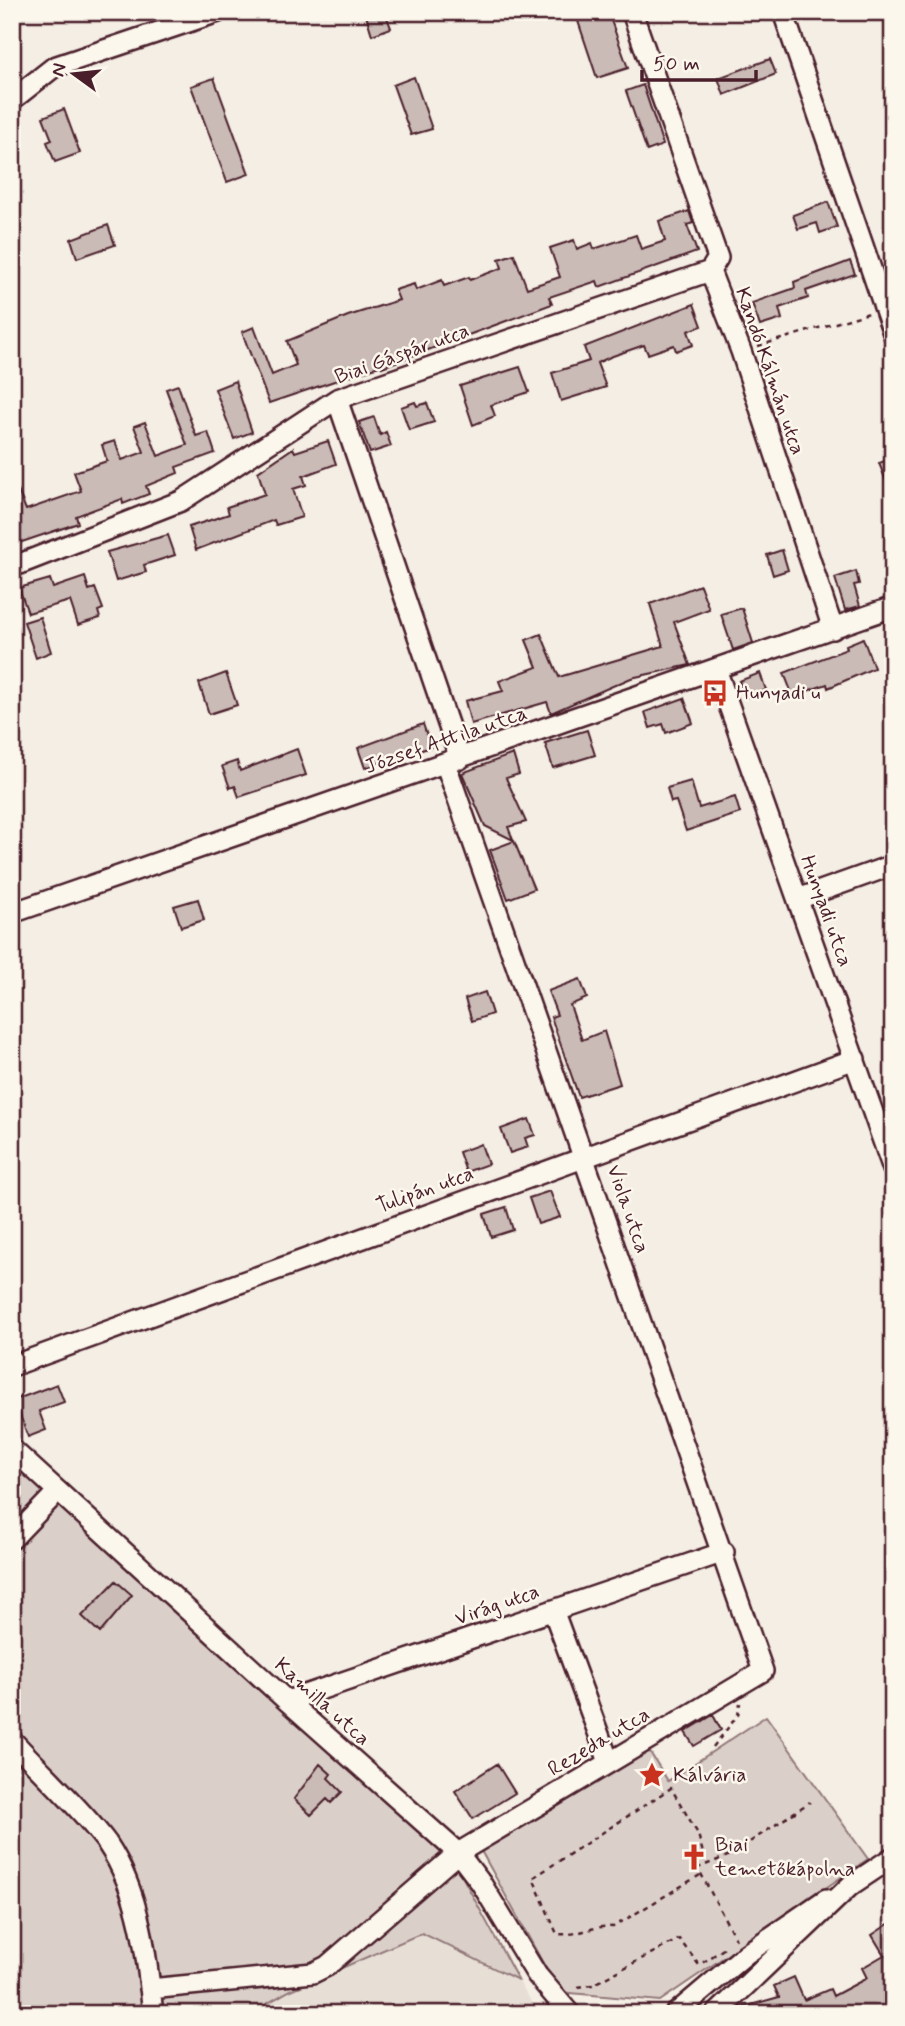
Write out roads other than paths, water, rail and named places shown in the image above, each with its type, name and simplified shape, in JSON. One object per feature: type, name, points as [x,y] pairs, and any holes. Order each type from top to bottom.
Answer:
[{"type":"street","points":[[12,100],[54,67],[218,12]]},
{"type":"street","name":"Kandó Kálmán utca","points":[[632,12],[718,258],[710,271],[741,351],[833,629]]},
{"type":"street","points":[[783,12],[893,333]]},
{"type":"street","name":"Biai Gáspár utca","points":[[12,566],[181,501],[337,399],[710,271]]},
{"type":"street","name":"Viola utca","points":[[337,399],[453,762],[585,1156],[763,1671]]},
{"type":"street","name":"József Attila utca","points":[[12,913],[893,607]]},
{"type":"street","name":"Hunyadi utca","points":[[716,669],[893,1169]]},
{"type":"street","points":[[797,899],[893,865]]},
{"type":"street","name":"Tulipán utca","points":[[12,1366],[855,1059]]},
{"type":"street","name":"Kamilla utca","points":[[12,1449],[287,1701],[458,1853],[481,1883],[537,1975],[570,2014]]},
{"type":"street","points":[[12,1539],[58,1491]]},
{"type":"street","name":"Virág utca","points":[[287,1701],[723,1552]]},
{"type":"street","points":[[553,1610],[609,1762]]},
{"type":"street","name":"Rezeda utca","points":[[150,1989],[313,1973],[327,1966],[458,1853],[763,1671]]},
{"type":"street","points":[[12,1740],[107,1843],[128,1886],[141,1932],[153,2014]]},
{"type":"street","points":[[675,2014],[741,1947],[851,1885],[893,1857]]},
{"type":"street","points":[[716,2014],[851,1885]]},
{"type":"place","name":"Hunyadi u","points":[[715,693]]},
{"type":"place","name":"Kálvária","points":[[652,1775]]},
{"type":"place","name":"Biai temetőkápolna","points":[[694,1857]]}]
